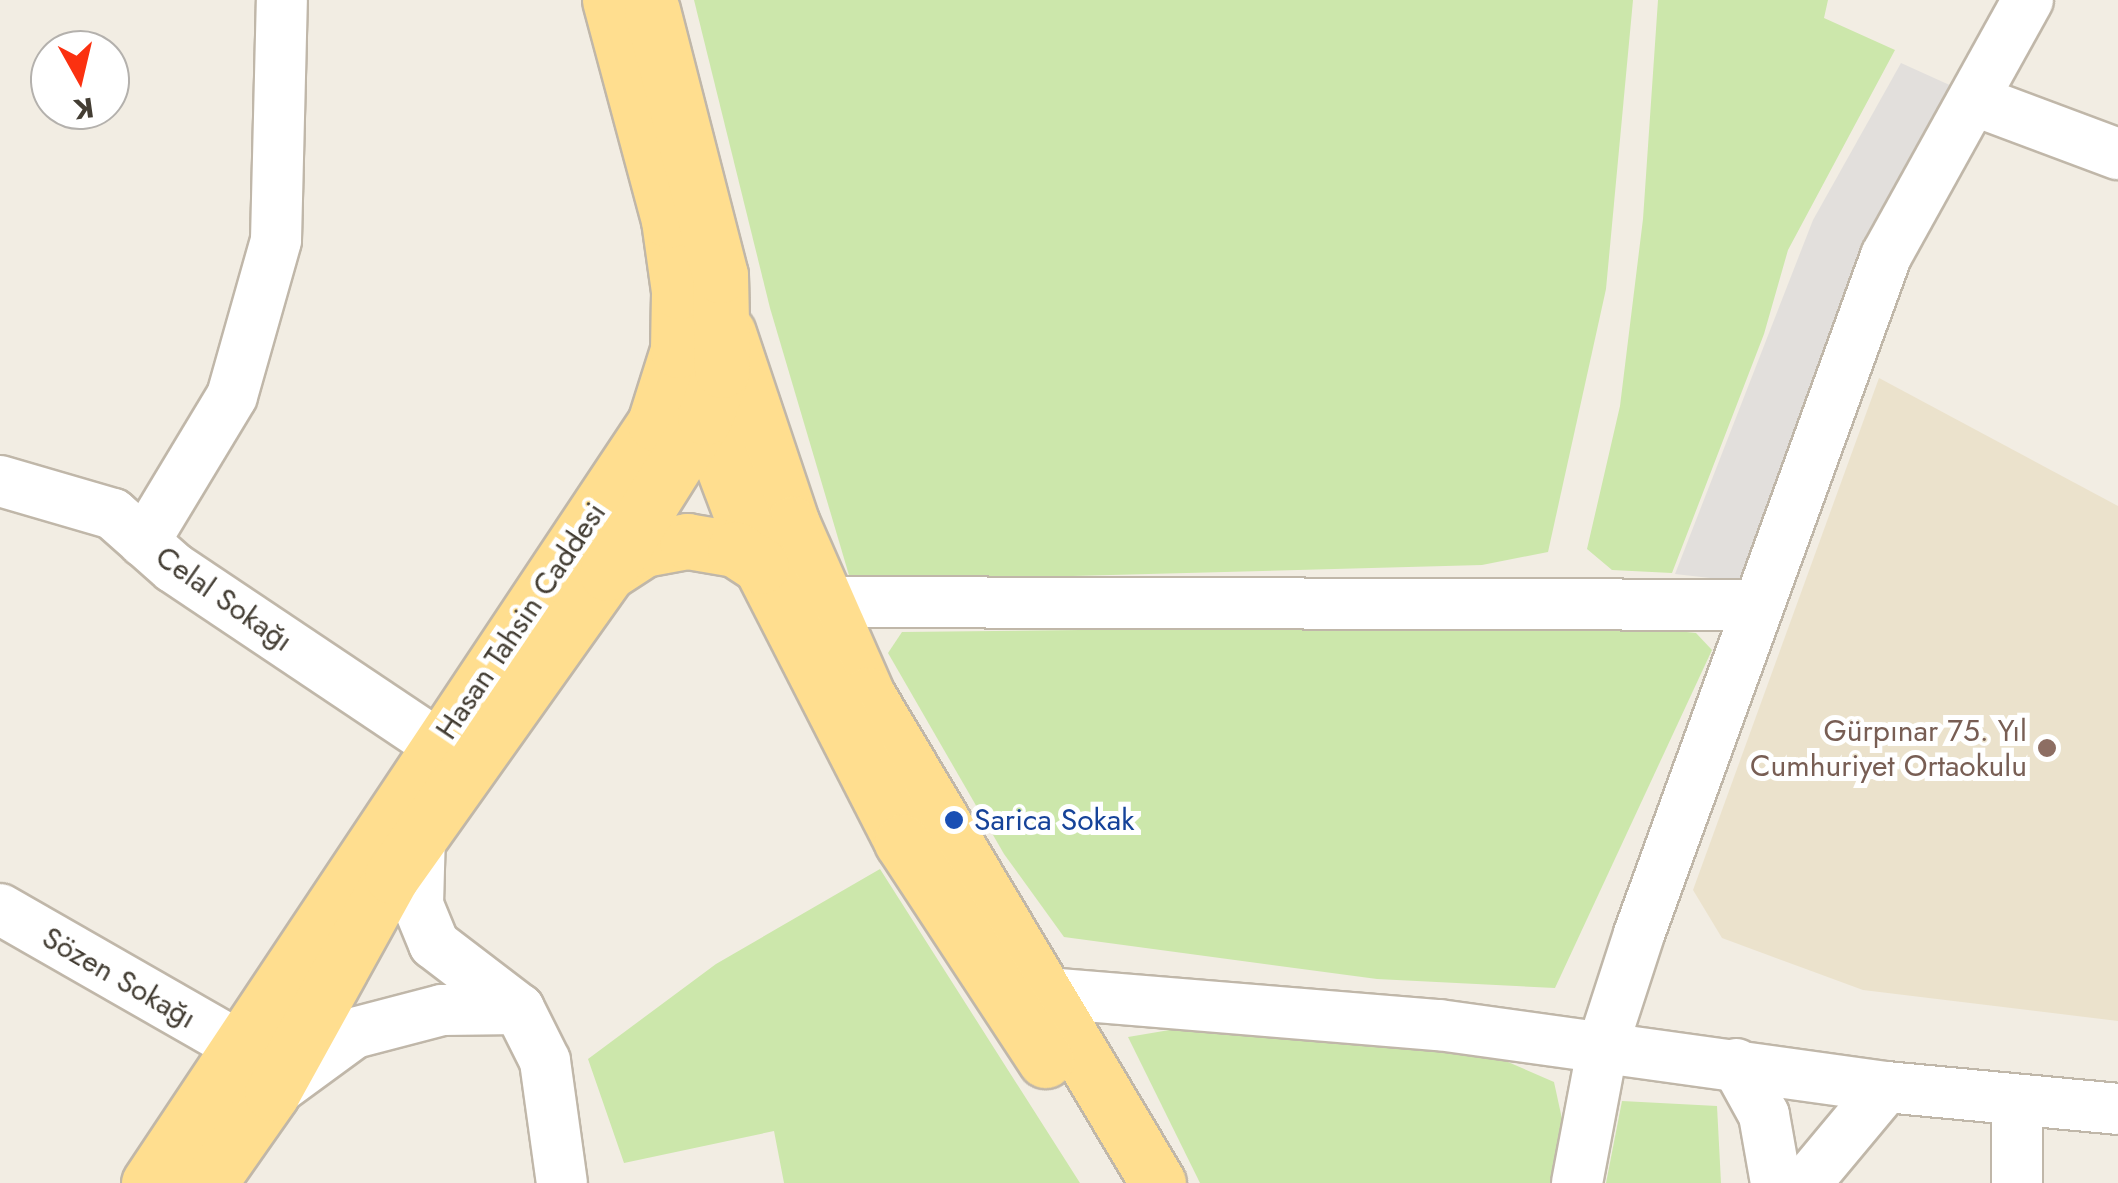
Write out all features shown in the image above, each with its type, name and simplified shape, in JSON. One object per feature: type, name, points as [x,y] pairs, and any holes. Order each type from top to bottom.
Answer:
[{"type":"main road","name":"Hasan Tahsin Caddesi","points":[[149,1183],[645,438],[678,350],[668,220],[610,0]]},
{"type":"main road","name":"Hasan Tahsin Caddesi","points":[[649,0],[691,150],[724,324],[823,602],[909,775],[1047,993],[1158,1183]]},
{"type":"main road","name":"Hasan Tahsin Caddesi","points":[[209,1183],[272,1093],[420,833],[606,573],[706,417],[722,370],[724,324]]},
{"type":"main road","points":[[678,350],[761,566],[902,842],[1064,1090],[1116,1183]]},
{"type":"main road","points":[[645,438],[670,420],[706,417],[742,428],[770,458]]},
{"type":"main road","points":[[606,573],[644,549],[687,541],[734,548],[761,566]]},
{"type":"main road","points":[[992,979],[1047,993]]},
{"type":"street","points":[[144,542],[232,396],[276,240],[282,0]]},
{"type":"street","points":[[1577,1183],[1603,1045],[1756,605],[1886,256],[1976,101],[2028,0]]},
{"type":"street","points":[[1976,101],[2118,154]]},
{"type":"street","name":"Celal Sokağı","points":[[0,481],[113,514],[174,568],[438,744]]},
{"type":"street","points":[[823,602],[1756,605]]},
{"type":"street","points":[[420,833],[418,905],[434,944],[519,1009],[544,1061],[562,1183]]},
{"type":"street","name":"Sözen Sokağı","points":[[0,909],[239,1046]]},
{"type":"street","points":[[1047,993],[1603,1045],[1886,1087],[2016,1103],[2118,1109]]},
{"type":"street","points":[[272,1093],[354,1032],[442,1010],[519,1009]]},
{"type":"street","points":[[1736,1064],[1764,1115],[1776,1183]]},
{"type":"street","points":[[1806,1183],[1886,1087]]},
{"type":"street","points":[[2016,1103],[2017,1183]]},
{"type":"shaded area","points":[[1901,63],[1954,87],[1754,583],[1675,574],[1813,220]]},
{"type":"shaded area","points":[[1879,378],[2118,506],[2118,1021],[1863,990],[1722,938],[1693,890]]},
{"type":"green space","points":[[694,0],[1633,0],[1606,289],[1548,552],[1482,565],[851,582],[770,308]]},
{"type":"green space","points":[[1658,0],[1828,0],[1824,18],[1895,50],[1788,250],[1764,334],[1672,573],[1612,570],[1587,549],[1620,406],[1643,219]]},
{"type":"green space","points":[[1612,624],[1696,633],[1712,650],[1555,988],[1377,979],[1064,937],[1004,854],[888,653],[902,632]]},
{"type":"green space","points":[[880,869],[1080,1183],[784,1183],[774,1131],[624,1163],[588,1059],[716,964]]},
{"type":"green space","points":[[1211,1023],[1494,1056],[1554,1082],[1567,1142],[1558,1183],[1200,1183],[1128,1037]]},
{"type":"green space","points":[[1622,1101],[1717,1106],[1721,1183],[1606,1183]]},
{"type":"place","name":"Gürpınar 75. Yıl Cumhuriyet Ortaokulu","points":[[2047,748]]},
{"type":"place","name":"Sarica Sokak","points":[[954,820]]}]
